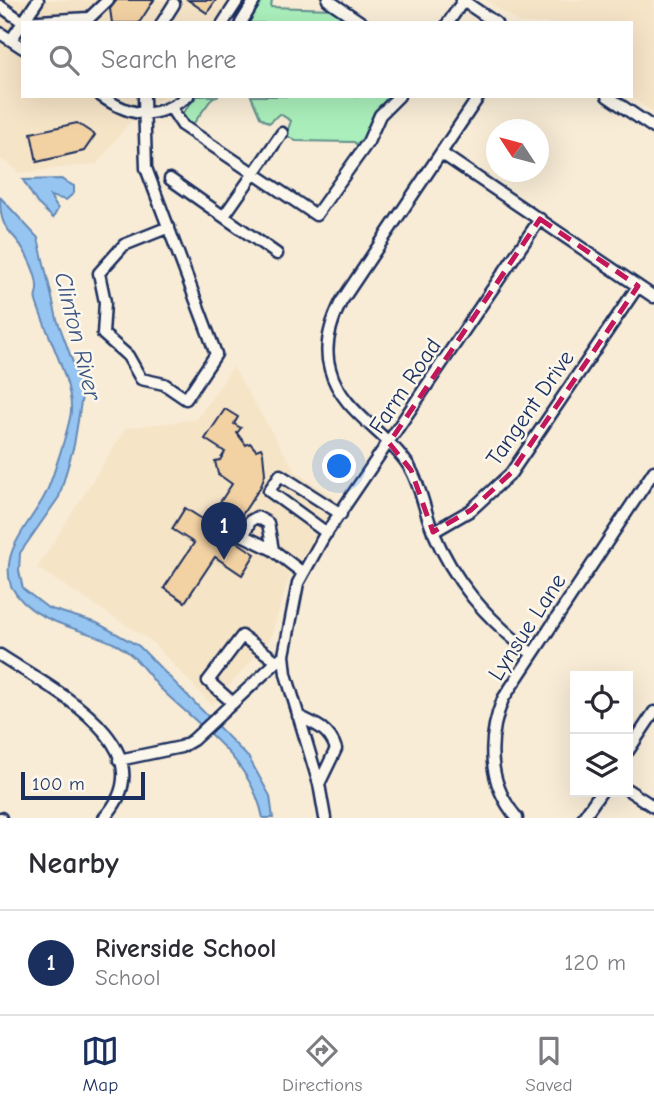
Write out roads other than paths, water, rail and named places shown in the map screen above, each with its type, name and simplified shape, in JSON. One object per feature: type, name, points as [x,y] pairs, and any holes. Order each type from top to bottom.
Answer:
[{"type":"street","points":[[24,21],[38,0]]},
{"type":"street","points":[[45,21],[90,19],[108,0]]},
{"type":"street","points":[[224,21],[238,0]]},
{"type":"street","points":[[242,21],[255,0]]},
{"type":"street","points":[[328,0],[359,21]]},
{"type":"street","points":[[450,21],[468,2],[493,21]]},
{"type":"street","points":[[163,21],[174,4]]},
{"type":"street","points":[[0,6],[22,21]]},
{"type":"street","points":[[10,40],[21,25]]},
{"type":"street","points":[[0,33],[21,47]]},
{"type":"street","points":[[104,98],[120,110],[144,114],[171,108],[185,98]]},
{"type":"street","points":[[144,98],[146,168],[169,227],[216,355],[186,399],[164,384],[141,379],[128,356],[106,337],[101,326],[105,302],[100,278],[101,268],[124,245],[169,227]]},
{"type":"street","points":[[171,108],[183,126],[316,215],[368,142],[380,115],[397,98]]},
{"type":"street","points":[[478,98],[341,302],[330,330],[329,368],[335,384],[349,405],[389,443],[411,470],[433,532],[453,572],[470,597],[531,653]]},
{"type":"street","points":[[610,98],[654,127]]},
{"type":"street","points":[[223,216],[282,133]]},
{"type":"street","points":[[441,153],[654,297]]},
{"type":"street","points":[[170,179],[277,254]]},
{"type":"street","name":"Farm Road","points":[[325,818],[319,784],[279,657],[292,600],[303,573],[327,533],[540,219]]},
{"type":"street","name":"Tangent Drive","points":[[433,532],[471,510],[511,473],[638,286]]},
{"type":"street","name":"Lynsue Lane","points":[[517,818],[495,778],[491,749],[494,722],[503,699],[654,471]]},
{"type":"street","points":[[327,533],[269,491],[279,475],[341,514]]},
{"type":"street","points":[[273,550],[303,573]]},
{"type":"street","points":[[119,760],[181,747],[203,732],[233,704],[279,657],[242,636],[208,681],[233,704]]},
{"type":"street","points":[[0,655],[91,716],[105,730],[119,760],[122,780],[111,810],[104,818]]},
{"type":"street","points":[[633,744],[654,712]]},
{"type":"street","points":[[298,716],[322,728],[332,737],[335,749],[332,762],[319,784]]},
{"type":"street","points":[[633,793],[654,807]]},
{"type":"street","points":[[583,818],[598,797]]},
{"type":"water","points":[[61,179],[74,186],[74,193],[66,200],[50,196],[58,209],[53,218],[37,203],[23,180]]},
{"type":"water","points":[[0,197],[38,238],[57,319],[83,390],[74,445],[59,497],[20,553],[19,571],[23,589],[48,608],[97,623],[139,646],[249,758],[270,796],[273,818],[263,818],[248,778],[236,761],[160,688],[128,653],[102,638],[44,617],[20,599],[11,586],[9,561],[18,539],[47,490],[71,411],[68,386],[36,301],[35,275],[22,247],[2,219]]},
{"type":"place","name":"Riverside School","points":[[224,560]]},
{"type":"water label","name":"Clinton River","points":[[78,336]]}]
